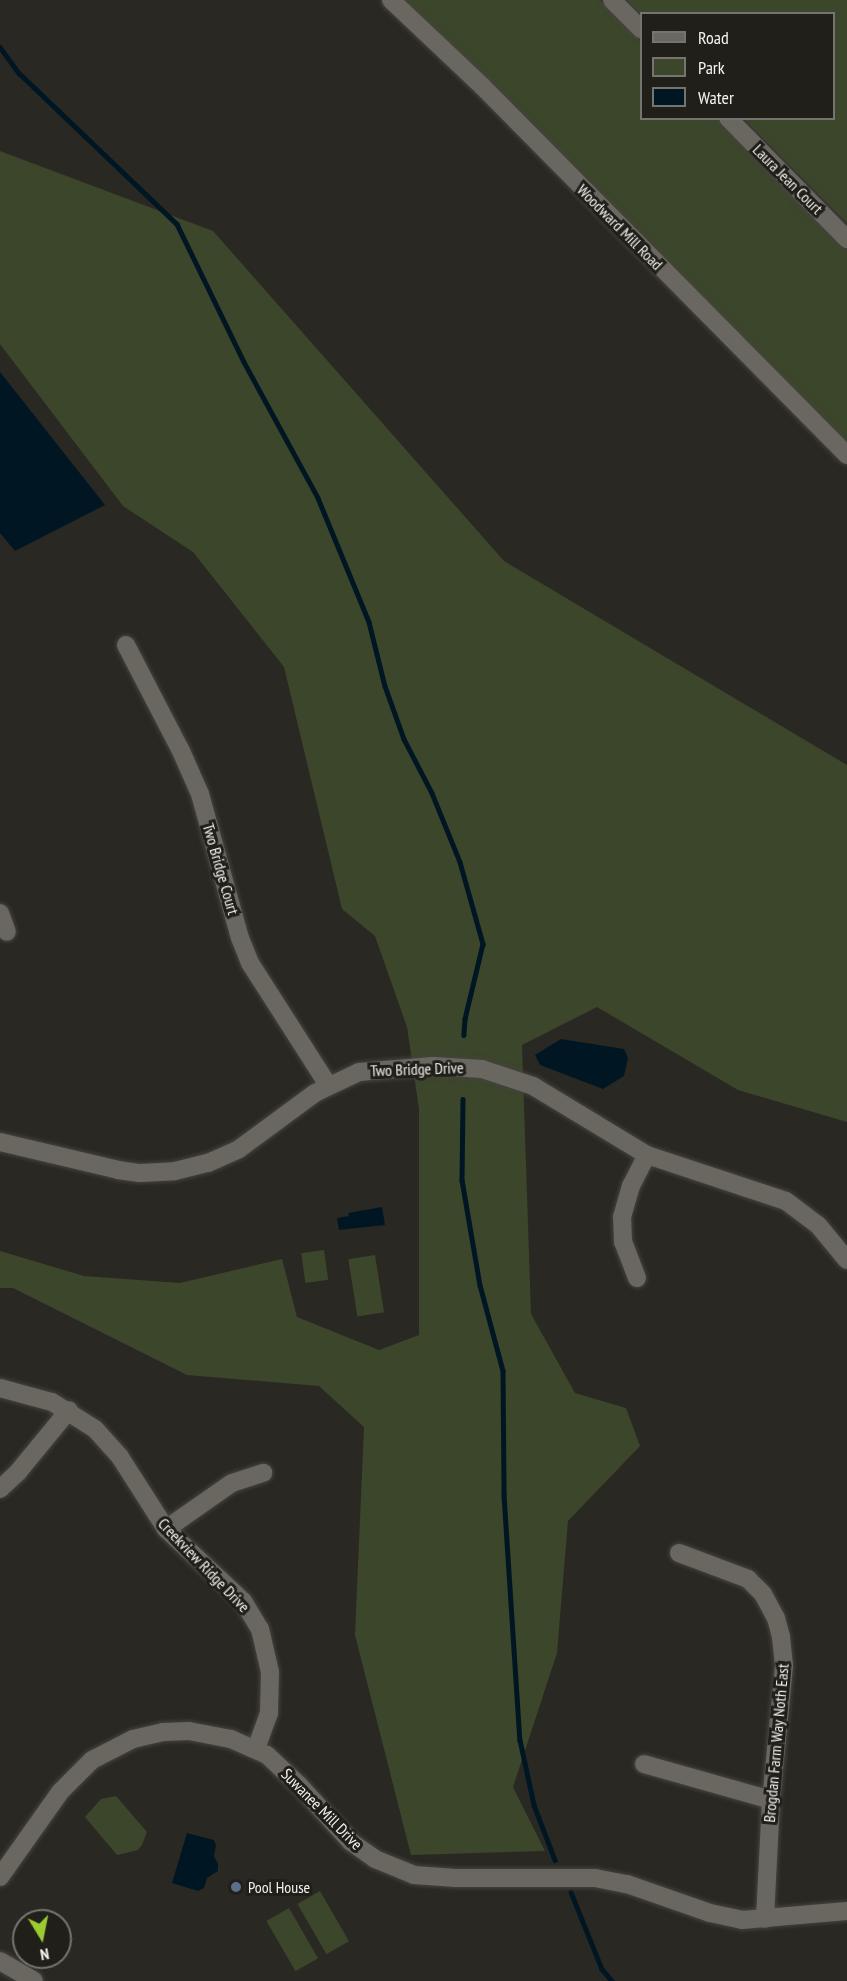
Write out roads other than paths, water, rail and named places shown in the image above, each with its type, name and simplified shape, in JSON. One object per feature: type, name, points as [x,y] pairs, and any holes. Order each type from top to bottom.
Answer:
[{"type":"street","name":"Woodward Mill Road","points":[[391,0],[482,86],[847,455]]},
{"type":"street","points":[[612,0],[640,28]]},
{"type":"street","name":"Laura Jean Court","points":[[731,120],[847,239]]},
{"type":"street","name":"Two Bridge Court","points":[[126,645],[195,782],[240,938],[250,963],[328,1085]]},
{"type":"street","points":[[0,913],[7,932]]},
{"type":"street","name":"Two Bridge Drive","points":[[0,1142],[118,1170],[152,1173],[186,1169],[219,1159],[239,1149],[328,1085],[359,1072],[453,1066],[496,1072],[533,1086],[647,1155],[786,1201],[818,1225],[847,1260]]},
{"type":"street","points":[[637,1278],[623,1242],[622,1217],[632,1186],[647,1155]]},
{"type":"street","name":"Creekview Ridge Drive","points":[[0,1388],[52,1402],[69,1410],[95,1429],[112,1447],[166,1529],[237,1595],[260,1629],[268,1659],[271,1687],[269,1713],[256,1749]]},
{"type":"street","points":[[0,1488],[18,1472],[69,1410]]},
{"type":"street","points":[[166,1529],[232,1484],[263,1473]]},
{"type":"street","name":"Brogdan Farm Way Noth East","points":[[679,1553],[747,1579],[763,1593],[776,1618],[784,1666],[771,1800],[765,1919]]},
{"type":"street","name":"Suwanee Mill Drive","points":[[0,1877],[71,1779],[92,1760],[119,1745],[163,1732],[189,1731],[231,1739],[256,1749],[289,1775],[351,1842],[375,1859],[401,1871],[442,1878],[595,1878],[627,1884],[721,1916],[765,1919],[847,1911]]},
{"type":"street","points":[[644,1764],[771,1800]]},
{"type":"street","points":[[0,1961],[34,1981]]},
{"type":"water","points":[[0,372],[105,505],[15,551],[0,533]]},
{"type":"water","points":[[561,1039],[624,1049],[628,1058],[624,1076],[603,1089],[540,1065],[535,1055]]},
{"type":"water","points":[[382,1207],[385,1225],[339,1230],[337,1218],[349,1216],[348,1213]]},
{"type":"water","points":[[187,1833],[214,1840],[216,1845],[214,1856],[218,1864],[218,1871],[207,1878],[204,1888],[198,1891],[172,1883]]},
{"type":"waterway","points":[[0,47],[19,73],[177,224],[244,362],[318,498],[369,622],[385,686],[404,739],[432,793],[460,862],[483,944],[465,1019],[464,1035]]},
{"type":"waterway","points":[[463,1099],[462,1180],[480,1285],[503,1371],[504,1495],[520,1740],[534,1805],[555,1860]]},
{"type":"waterway","points":[[571,1892],[602,1969],[612,1981]]},
{"type":"place","name":"Pool House","points":[[236,1887]]}]
